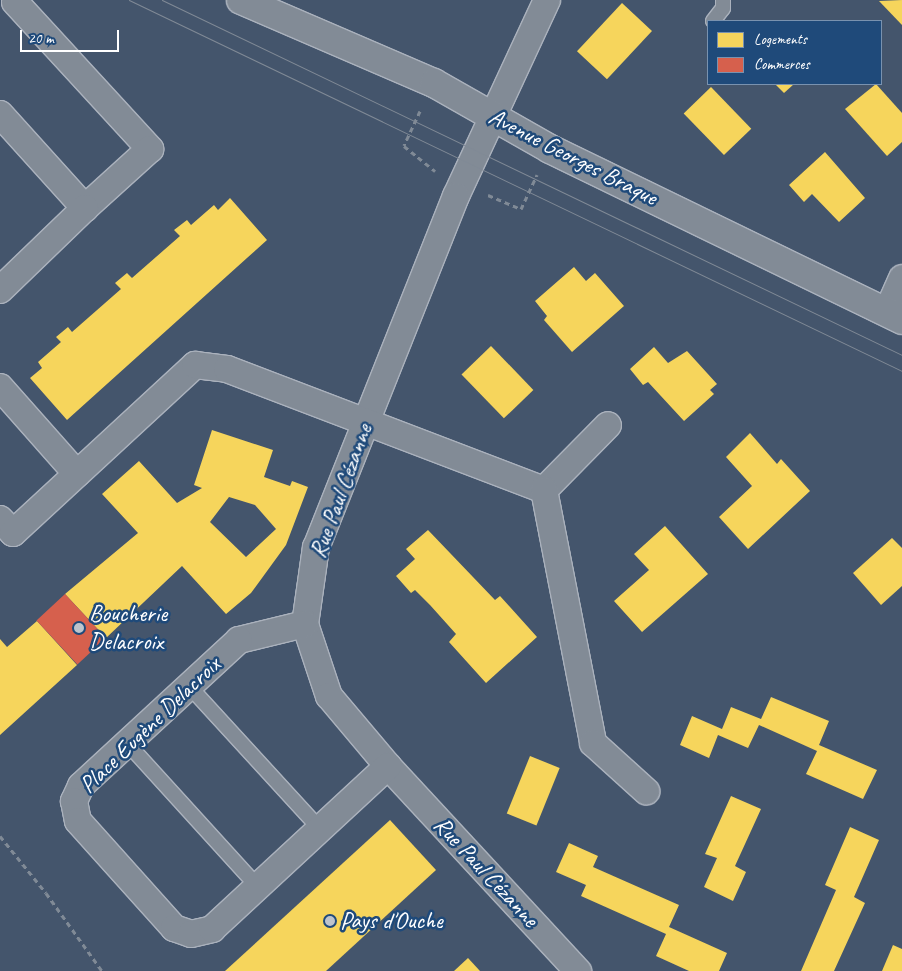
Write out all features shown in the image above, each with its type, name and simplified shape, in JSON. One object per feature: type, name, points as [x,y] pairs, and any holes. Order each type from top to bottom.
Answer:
[{"type":"street","name":"Avenue Georges Braque","points":[[241,0],[434,83],[550,149],[894,316]]},
{"type":"street","name":"Rue Paul Cézanne","points":[[547,0],[456,196],[316,547],[305,624],[329,696],[388,766],[578,971]]},
{"type":"street","points":[[0,290],[85,208],[150,149],[15,2]]},
{"type":"street","points":[[0,114],[85,208]]},
{"type":"street","points":[[894,316],[902,278]]},
{"type":"street","points":[[0,519],[13,533],[195,365],[227,369],[544,490]]},
{"type":"street","points":[[0,387],[77,474]]},
{"type":"street","points":[[544,490],[608,425]]},
{"type":"street","points":[[544,490],[593,743],[646,791]]},
{"type":"street","name":"Place Eugène Delacroix","points":[[305,624],[239,640],[81,786],[74,801],[78,821],[174,928],[191,934],[212,929],[388,766]]},
{"type":"lane","points":[[714,20],[723,8],[723,0]]},
{"type":"lane","points":[[189,686],[320,828]]},
{"type":"lane","points":[[127,743],[258,886]]},
{"type":"path","points":[[404,146],[434,83]]},
{"type":"path","points":[[0,836],[46,893],[102,971]]},
{"type":"building: Logements","points":[[902,0],[902,25],[879,1]]},
{"type":"building: Logements","points":[[622,3],[652,31],[607,79],[577,51]]},
{"type":"building: Logements","points":[[776,85],[793,85],[784,93]]},
{"type":"building: Logements","points":[[877,85],[902,113],[902,142],[887,156],[845,109]]},
{"type":"building: Logements","points":[[711,87],[751,129],[724,155],[684,113]]},
{"type":"building: Logements","points":[[825,152],[865,198],[839,222],[812,194],[804,202],[789,185]]},
{"type":"building: Logements","points":[[230,198],[267,240],[67,420],[30,378],[42,368],[38,362],[61,342],[56,337],[68,327],[72,332],[121,289],[115,283],[127,273],[132,278],[180,236],[174,230],[187,220],[191,225],[214,205],[218,210]]},
{"type":"building: Logements","points":[[574,267],[586,281],[595,273],[624,306],[572,352],[544,320],[547,316],[535,301]]},
{"type":"building: Logements","points":[[491,346],[533,390],[504,418],[462,374]]},
{"type":"building: Logements","points":[[654,347],[668,363],[687,351],[717,384],[710,390],[714,394],[684,421],[648,382],[643,385],[630,369]]},
{"type":"building: Logements","points":[[212,430],[273,450],[264,477],[290,486],[292,481],[308,487],[286,545],[251,593],[226,614],[182,566],[106,638],[65,594],[138,533],[102,494],[139,461],[177,503],[202,488],[194,485]],"holes":[[[229,497],[255,505],[276,529],[246,557],[210,522]]]},
{"type":"building: Logements","points":[[750,433],[777,464],[781,459],[810,491],[748,549],[719,517],[752,486],[726,457]]},
{"type":"building: Logements","points":[[665,526],[708,574],[642,632],[614,601],[649,570],[634,554]]},
{"type":"building: Logements","points":[[428,530],[495,600],[500,596],[537,637],[486,683],[449,642],[456,634],[415,590],[411,593],[396,576],[415,559],[406,549]]},
{"type":"building: Logements","points":[[892,538],[902,548],[902,586],[881,605],[853,573]]},
{"type":"building: Logements","points":[[37,621],[77,665],[0,735],[0,639],[7,647]]},
{"type":"building: Logements","points":[[771,697],[829,721],[819,745],[877,770],[863,799],[806,774],[817,751],[759,725],[748,748],[718,735],[709,758],[680,745],[692,716],[722,729],[731,707],[761,719]]},
{"type":"building: Logements","points":[[530,756],[560,768],[536,825],[507,813]]},
{"type":"building: Logements","points":[[731,796],[761,809],[735,866],[746,872],[733,901],[704,887],[717,858],[705,854]]},
{"type":"building: Logements","name":"Pays d'Ouche","points":[[390,820],[436,870],[326,971],[225,971]]},
{"type":"building: Logements","points":[[850,827],[879,840],[854,897],[865,903],[834,971],[801,971],[836,890],[825,885]]},
{"type":"building: Logements","points":[[569,843],[598,856],[593,867],[679,905],[669,927],[727,953],[719,971],[689,971],[656,956],[666,934],[581,896],[586,885],[556,872]]},
{"type":"building: Logements","points":[[893,945],[902,949],[902,971],[882,971]]},
{"type":"building: Logements","points":[[468,958],[480,971],[454,971]]},
{"type":"building: Commerces","points":[[65,594],[106,638],[77,664],[36,621]]},
{"type":"tram line","points":[[129,0],[902,371]]},
{"type":"tram line","points":[[162,0],[902,355]]},
{"type":"place","name":"Boucherie Delacroix","points":[[79,628]]},
{"type":"place","name":"Pays d'Ouche","points":[[330,921]]}]
